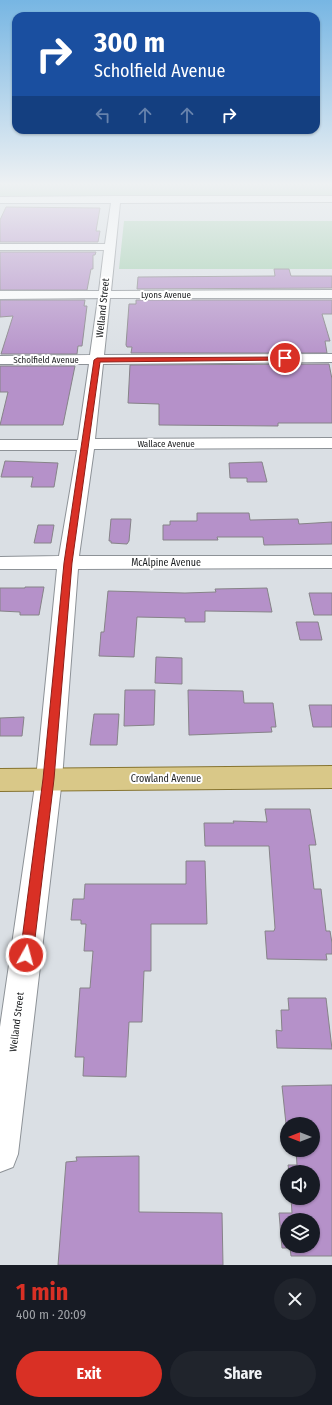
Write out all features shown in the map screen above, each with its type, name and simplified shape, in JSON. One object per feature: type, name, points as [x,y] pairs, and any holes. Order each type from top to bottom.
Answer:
[{"type":"main road","name":"Crowland Avenue","points":[[0,780],[332,777]]},
{"type":"street","name":"Welland Street","points":[[0,1154],[49,779],[68,563],[86,444],[111,242]]},
{"type":"street","points":[[0,247],[110,247]]},
{"type":"street","name":"Lyons Avenue","points":[[0,295],[332,294]]},
{"type":"street","name":"Scholfield Avenue","points":[[0,360],[332,358]]},
{"type":"street","name":"Wallace Avenue","points":[[0,445],[332,443]]},
{"type":"street","name":"McAlpine Avenue","points":[[0,564],[332,562]]},
{"type":"green space","points":[[122,242],[332,242],[332,269],[119,269]]},
{"type":"building","points":[[0,252],[96,252],[95,255],[93,255],[93,269],[91,269],[87,290],[0,290]]},
{"type":"building","points":[[274,269],[289,269],[291,276],[332,276],[332,288],[137,289],[138,277],[275,276]]},
{"type":"building","points":[[0,300],[85,300],[84,306],[87,306],[82,346],[78,346],[77,354],[1,354],[13,316],[0,317]]},
{"type":"building","points":[[136,300],[332,300],[332,314],[322,314],[330,341],[325,341],[327,353],[131,353],[132,347],[127,347],[126,345],[129,304],[136,304]]},
{"type":"building","points":[[329,364],[332,379],[332,423],[278,423],[278,426],[159,425],[159,404],[128,403],[130,365]]},
{"type":"building","points":[[0,366],[75,366],[63,425],[0,425],[8,392],[0,392]]},
{"type":"building","points":[[5,461],[58,463],[54,487],[31,487],[33,477],[1,477]]},
{"type":"building","points":[[262,462],[267,482],[247,482],[247,478],[230,478],[229,463]]},
{"type":"building","points":[[197,513],[249,513],[250,520],[298,519],[299,524],[332,522],[332,544],[264,545],[263,537],[217,537],[218,540],[163,540],[163,525],[170,525],[170,521],[197,521]]},
{"type":"building","points":[[111,519],[131,519],[129,541],[127,544],[111,543],[111,541],[109,541]]},
{"type":"building","points":[[38,525],[54,525],[51,543],[34,543]]},
{"type":"building","points":[[44,587],[39,615],[20,615],[20,612],[0,611],[0,588]]},
{"type":"building","points":[[267,588],[272,612],[205,611],[205,622],[185,622],[185,618],[137,617],[134,657],[99,656],[101,632],[104,632],[108,591],[185,593],[216,592],[215,589]]},
{"type":"building","points":[[309,593],[332,593],[332,615],[314,615]]},
{"type":"building","points":[[296,622],[318,622],[322,640],[300,640]]},
{"type":"building","points":[[156,657],[182,658],[182,684],[155,683]]},
{"type":"building","points":[[125,690],[155,690],[154,725],[124,726]]},
{"type":"building","points":[[188,690],[243,691],[244,703],[273,703],[276,727],[271,727],[272,732],[189,735]]},
{"type":"building","points":[[309,705],[332,705],[332,727],[313,727]]},
{"type":"building","points":[[94,714],[119,714],[117,745],[90,745]]},
{"type":"building","points":[[24,717],[22,736],[0,736],[0,718]]},
{"type":"building","points":[[265,809],[310,809],[316,845],[309,845],[314,889],[321,889],[326,931],[330,931],[332,943],[332,954],[326,954],[327,960],[267,959],[265,931],[274,931],[275,928],[269,846],[205,846],[204,823],[234,823],[233,821],[267,822]]},
{"type":"building","points":[[186,861],[205,861],[207,924],[151,924],[151,971],[144,971],[142,1022],[129,1022],[126,1077],[83,1076],[84,1057],[75,1057],[80,988],[90,988],[93,951],[84,951],[86,924],[81,924],[81,920],[71,920],[73,899],[84,899],[85,884],[186,884]]},
{"type":"building","points":[[288,998],[326,998],[332,1049],[277,1048],[276,1030],[282,1031],[281,1010],[289,1010]]},
{"type":"building","points":[[332,1085],[332,1256],[291,1256],[291,1253],[320,1253],[320,1213],[292,1213],[291,1205],[320,1205],[320,1165],[297,1165],[296,1157],[320,1157],[320,1117],[285,1117],[282,1086]]},
{"type":"building","points":[[139,1156],[139,1212],[222,1213],[223,1265],[58,1265],[66,1162],[77,1161],[76,1157]]},
{"type":"route","points":[[26,955],[49,779],[68,563],[97,360],[285,358]]}]
